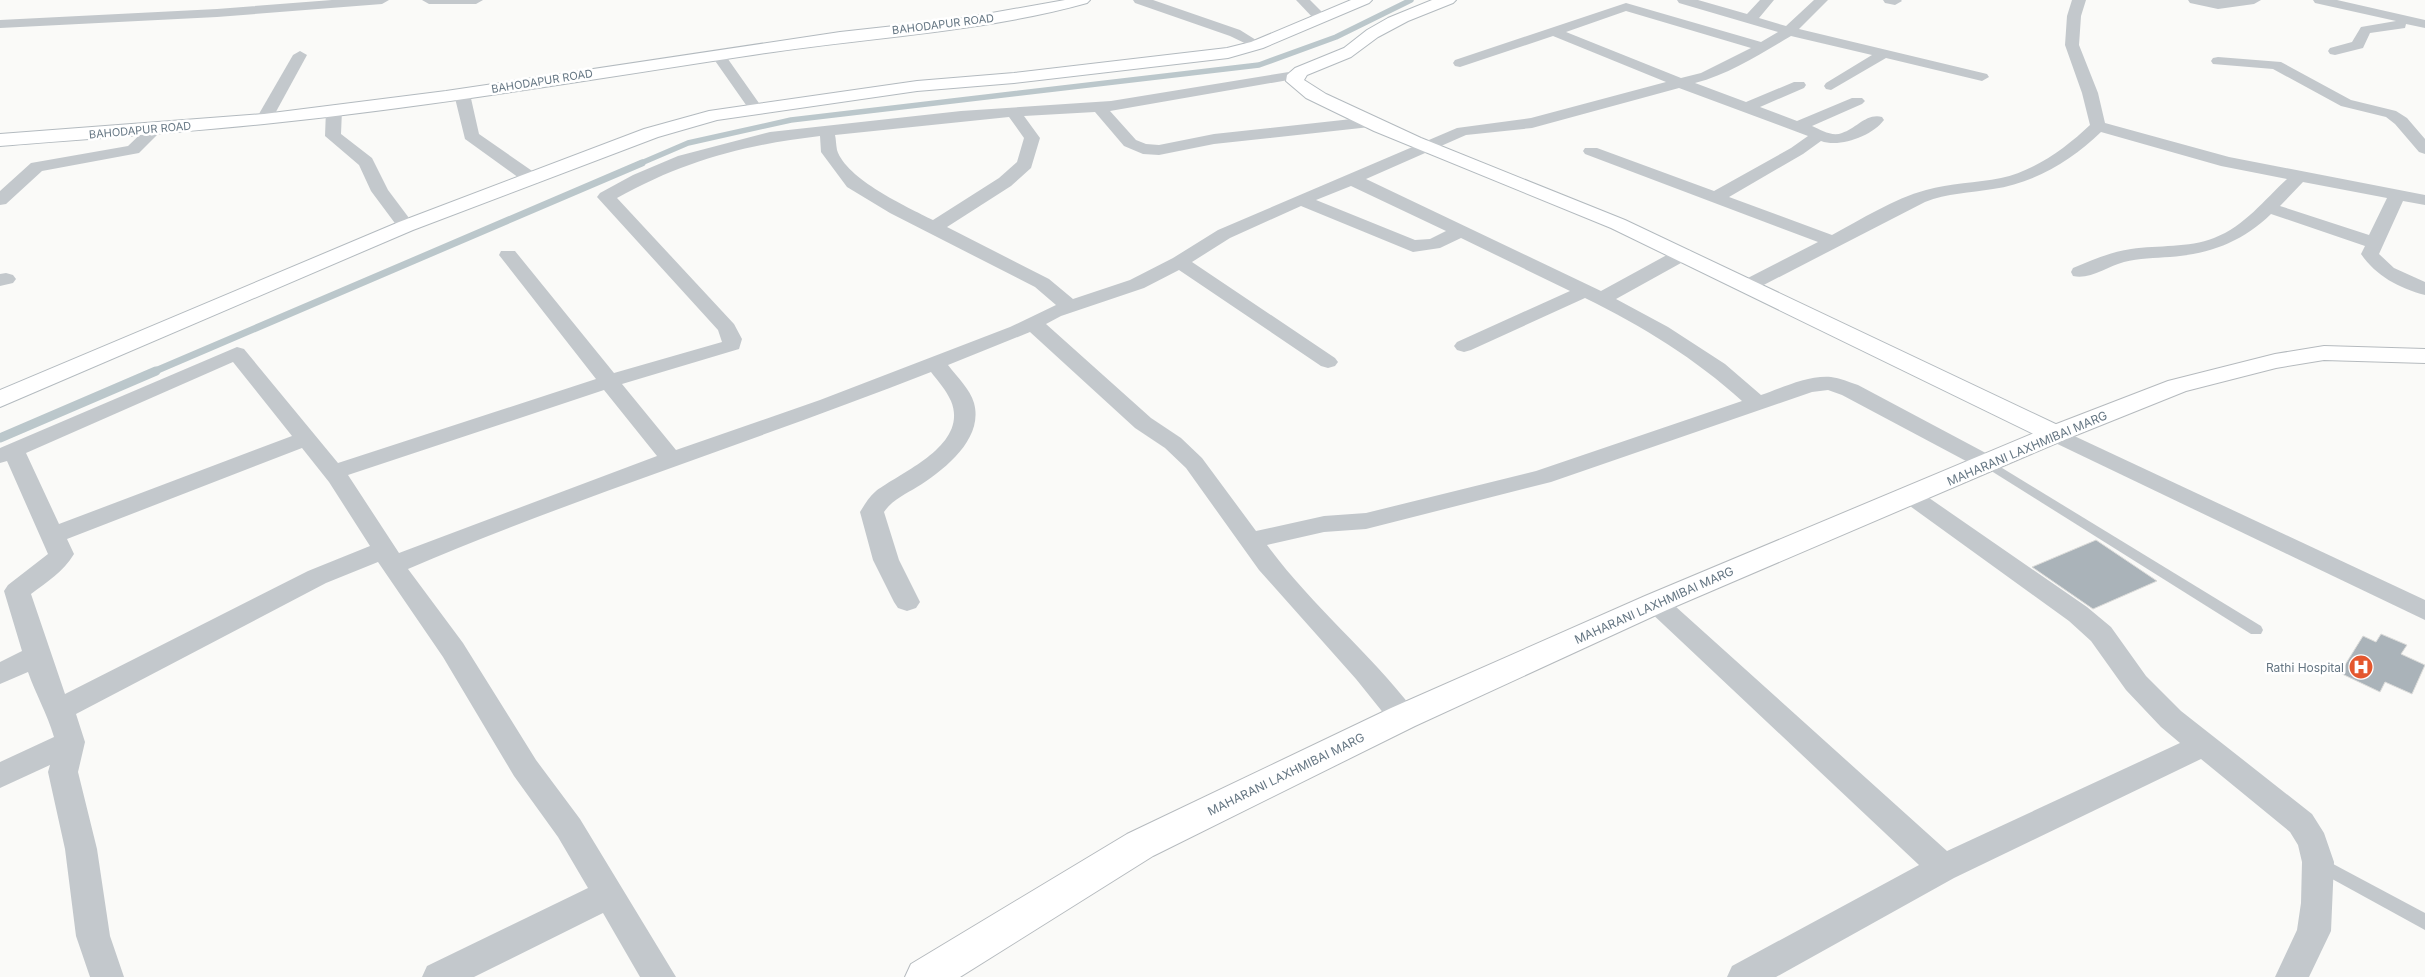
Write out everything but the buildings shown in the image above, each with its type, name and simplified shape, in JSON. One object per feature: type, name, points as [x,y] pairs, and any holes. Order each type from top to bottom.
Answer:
[{"type":"street","points":[[0,24],[217,13],[382,0]]},
{"type":"street","points":[[429,0],[476,0]]},
{"type":"street","name":"BAHODAPUR ROAD","points":[[0,140],[264,119],[462,94],[718,54],[840,37],[958,24],[1053,8],[1082,0]]},
{"type":"street","points":[[1140,0],[1234,33],[1285,59],[1294,81],[1298,84],[1370,122],[1423,147],[1584,209],[1683,254],[1879,348],[1954,387],[2425,611]]},
{"type":"street","points":[[1303,0],[1320,17]]},
{"type":"street","points":[[334,472],[610,381],[732,345],[732,339],[727,328],[606,197],[639,179],[727,147],[770,138],[1014,113],[1099,107],[1152,100],[1285,59],[1320,17],[1364,0]]},
{"type":"street","points":[[0,399],[406,226],[651,133],[715,115],[917,86],[1014,78],[1210,55],[1285,59],[1344,55],[1375,32],[1407,16],[1448,0]]},
{"type":"street","points":[[1684,0],[1789,31],[1982,77]]},
{"type":"street","points":[[1749,19],[1768,0]]},
{"type":"street","points":[[60,708],[309,581],[448,542],[671,459],[828,405],[1070,306],[1138,284],[1180,262],[1199,248],[1224,234],[1463,131],[1532,123],[1567,112],[1684,84],[1739,61],[1763,47],[1789,31],[1821,0]]},
{"type":"street","points":[[2079,0],[2074,16],[2072,45],[2090,93],[2098,126]]},
{"type":"street","points":[[2195,0],[2218,5],[2254,0]]},
{"type":"street","points":[[2320,0],[2424,24]]},
{"type":"street","points":[[1460,63],[1626,7],[1763,47]]},
{"type":"street","points":[[2335,51],[2358,45],[2362,34],[2366,30],[2424,24]]},
{"type":"street","points":[[1552,31],[1819,135],[1838,140],[1846,138],[1876,120]]},
{"type":"street","points":[[718,54],[756,109]]},
{"type":"street","points":[[1831,86],[1883,54]]},
{"type":"street","points":[[264,119],[300,55]]},
{"type":"street","points":[[2218,61],[2276,65],[2346,103],[2391,114],[2401,121],[2425,149]]},
{"type":"street","points":[[1746,108],[1798,85]]},
{"type":"street","points":[[462,94],[471,136],[532,178]]},
{"type":"street","points":[[1797,127],[1857,101]]},
{"type":"street","points":[[1099,107],[1130,143],[1143,150],[1159,150],[1214,139],[1370,122]]},
{"type":"street","points":[[334,110],[333,136],[366,162],[380,191],[406,226]]},
{"type":"street","points":[[934,227],[1004,182],[1025,164],[1032,138],[1014,113]]},
{"type":"street","points":[[2098,126],[2204,156],[2298,177],[2425,200]]},
{"type":"street","points":[[1747,286],[1920,198],[1957,188],[2006,182],[2031,172],[2082,143],[2098,126]]},
{"type":"street","points":[[0,200],[37,167],[133,150],[156,128]]},
{"type":"street","points":[[828,131],[829,152],[853,183],[896,210],[934,227],[1042,283],[1070,306]]},
{"type":"street","points":[[1714,198],[1797,151],[1819,135]]},
{"type":"street","points":[[1591,151],[1834,242]]},
{"type":"street","points":[[2080,272],[2110,260],[2129,255],[2202,247],[2222,241],[2244,229],[2298,177]]},
{"type":"street","points":[[1350,179],[1594,295],[1661,331],[1718,368],[1758,404]]},
{"type":"street","points":[[2397,195],[2370,254],[2376,265],[2403,280],[2425,289]]},
{"type":"street","points":[[1300,200],[1413,246],[1434,244],[1462,231]]},
{"type":"street","points":[[2266,207],[2374,243]]},
{"type":"street","points":[[1464,346],[1594,295],[1683,254]]},
{"type":"street","points":[[508,255],[671,459]]},
{"type":"street","points":[[1180,262],[1328,362]]},
{"type":"street","points":[[1032,323],[1079,363],[1143,423],[1173,443],[1194,463],[1270,569],[1306,612],[1345,650],[1403,717]]},
{"type":"street","points":[[107,977],[93,936],[81,850],[63,772],[70,742],[60,708],[48,690],[17,591],[54,564],[60,554],[7,453],[237,353],[334,472],[389,558],[453,650],[524,768],[570,828],[659,977]]},
{"type":"street","name":"MAHARANI LAXHMIBAI MARG","points":[[925,977],[1140,845],[1403,717],[1656,603],[1990,464],[2055,434],[2177,386],[2275,361],[2324,353],[2425,356]]},
{"type":"street","points":[[907,602],[886,560],[872,512],[876,502],[917,477],[957,442],[965,421],[963,403],[935,362]]},
{"type":"street","points":[[1250,540],[1324,524],[1374,519],[1544,478],[1808,386],[1830,383],[1866,397],[1990,464]]},
{"type":"street","points":[[52,536],[306,439]]},
{"type":"street","points":[[1911,496],[2078,614],[2101,634],[2136,683],[2170,719],[2201,746],[2301,823],[2313,842],[2318,862],[2314,931],[2292,977]]},
{"type":"street","points":[[1656,603],[1943,868]]},
{"type":"street","points":[[0,674],[37,656]]},
{"type":"street","points":[[0,776],[70,742]]},
{"type":"street","points":[[1744,977],[1943,868],[2201,746]]},
{"type":"street","points":[[439,977],[609,894]]},
{"type":"lane","points":[[1990,464],[2256,630]]},
{"type":"lane","points":[[2318,862],[2425,922]]},
{"type":"waterway","points":[[639,164],[688,143],[791,120],[1259,65],[1336,37],[1411,0]]},
{"type":"waterway","points":[[153,372],[642,163]]},
{"type":"waterway","points":[[0,438],[156,371]]},
{"type":"place","name":"Rathi Hospital","points":[[2361,667]]}]
